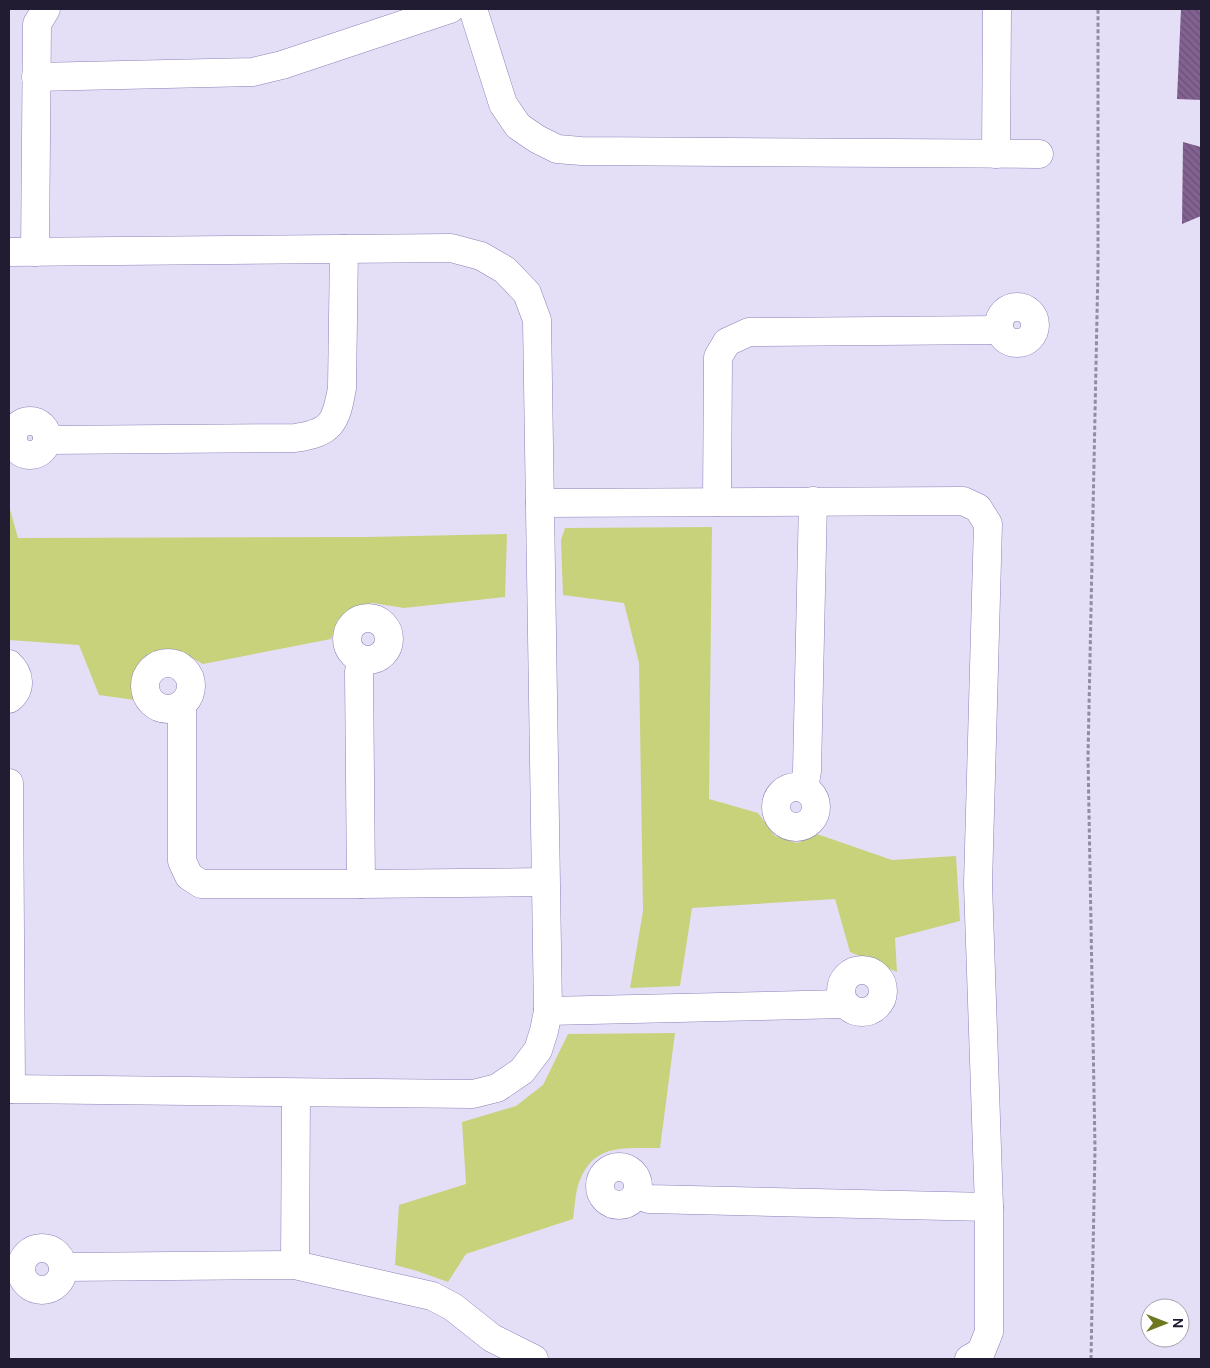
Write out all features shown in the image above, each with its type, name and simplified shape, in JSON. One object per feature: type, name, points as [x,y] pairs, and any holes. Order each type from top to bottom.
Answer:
[{"type":"street","points":[[36,252],[37,24],[46,9]]},
{"type":"street","points":[[36,77],[253,72],[282,65],[450,9]]},
{"type":"street","points":[[473,9],[504,104],[518,126],[537,139],[557,148],[601,151],[1039,154]]},
{"type":"street","points":[[996,154],[997,9]]},
{"type":"street","points":[[9,252],[452,248],[481,256],[505,270],[527,293],[537,320],[548,1011],[538,1050],[522,1071],[497,1088],[473,1094],[10,1089],[9,783]]},
{"type":"street","points":[[47,440],[294,438],[314,436],[332,424],[339,406],[342,388],[344,249]]},
{"type":"street","points":[[718,502],[718,357],[727,342],[749,332],[998,330]]},
{"type":"street","points":[[804,788],[807,771],[813,501]]},
{"type":"street","points":[[540,502],[963,501],[978,508],[988,524],[978,884],[989,1207],[988,1332],[981,1352],[969,1359]]},
{"type":"street","points":[[361,660],[359,672],[361,884]]},
{"type":"street","points":[[9,664],[14,669],[18,678],[18,687],[9,699]]},
{"type":"street","points":[[182,705],[182,861],[189,876],[201,884],[545,882]]},
{"type":"street","points":[[548,1011],[844,1004]]},
{"type":"street","points":[[294,1265],[296,1093]]},
{"type":"street","points":[[637,1194],[649,1199],[989,1207]]},
{"type":"street","points":[[63,1267],[294,1265],[432,1296],[453,1307],[492,1338],[534,1359]]},
{"type":"path","points":[[1091,1359],[1095,1148],[1088,758],[1098,277],[1098,9]]},
{"type":"green space","points":[[9,506],[18,538],[367,537],[507,534],[505,597],[404,608],[373,603],[355,606],[340,618],[331,639],[203,664],[179,651],[160,651],[144,660],[133,681],[135,700],[99,695],[79,645],[9,640]]},
{"type":"green space","points":[[712,527],[709,799],[758,813],[775,836],[797,843],[817,834],[892,860],[956,856],[960,921],[895,938],[897,972],[850,952],[835,899],[692,908],[680,986],[630,988],[643,911],[639,663],[624,603],[563,595],[561,540],[565,528]]},
{"type":"green space","points":[[675,1033],[660,1148],[624,1149],[603,1153],[586,1168],[578,1184],[573,1219],[466,1254],[448,1282],[395,1265],[399,1205],[466,1184],[462,1122],[516,1106],[543,1085],[568,1034]]},
{"type":"building","points":[[1181,9],[1201,9],[1201,100],[1177,99]]},
{"type":"building","points":[[1183,142],[1201,147],[1201,216],[1182,224]]}]
